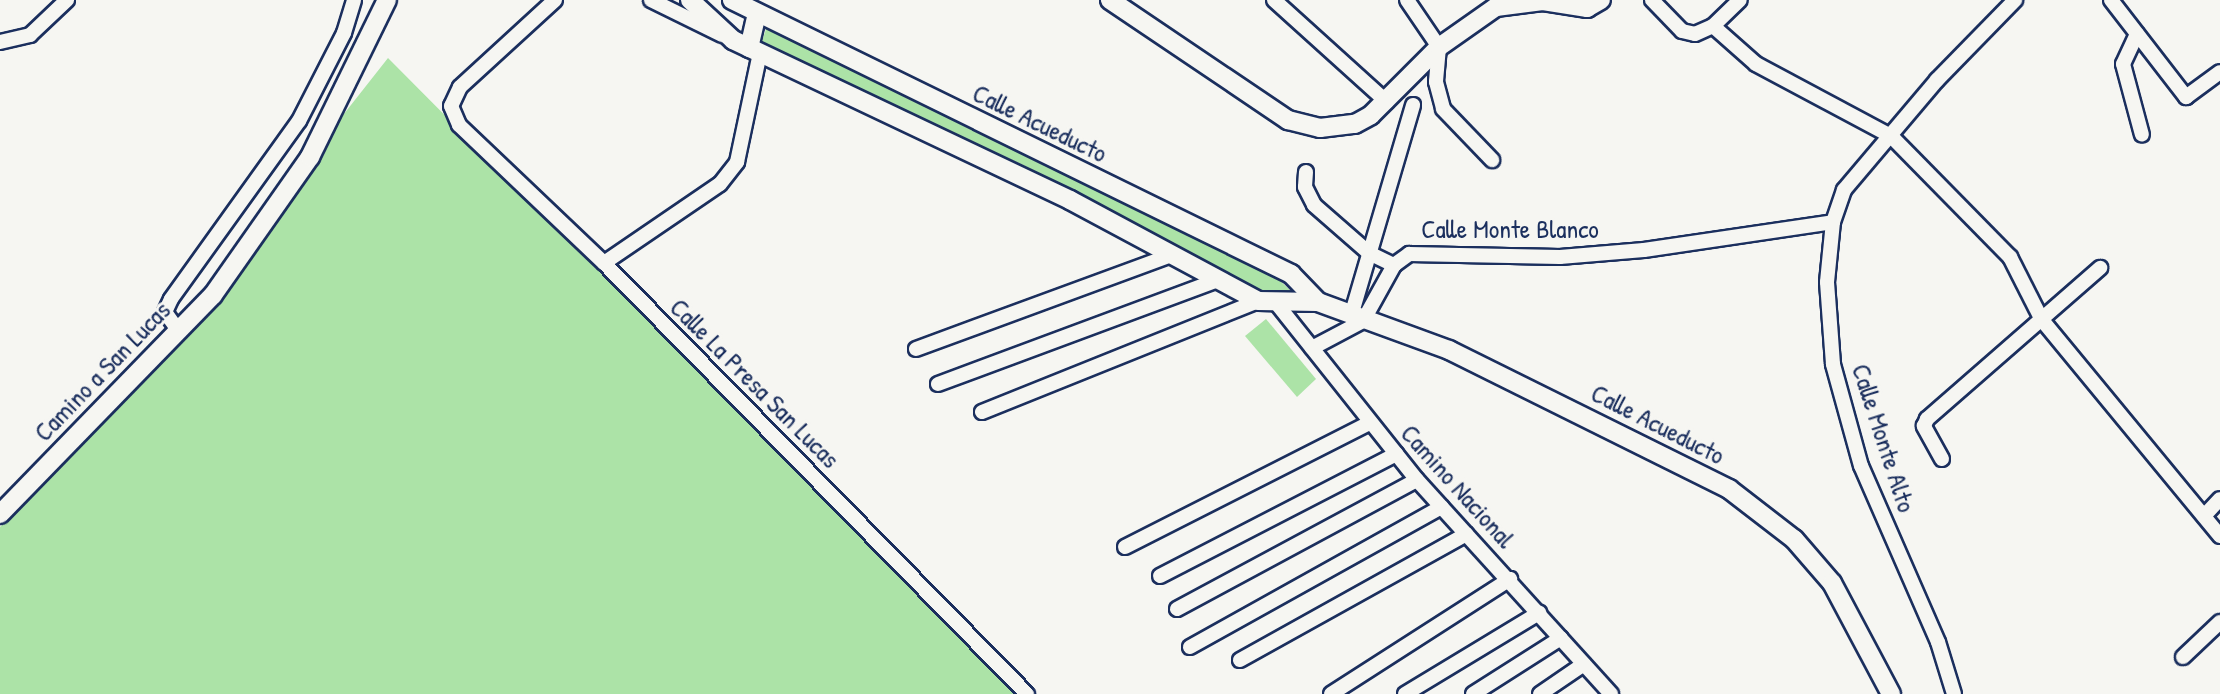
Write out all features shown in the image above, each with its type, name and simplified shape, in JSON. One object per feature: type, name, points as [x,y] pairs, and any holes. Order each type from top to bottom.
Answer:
[{"type":"street","points":[[0,42],[30,35],[67,0]]},
{"type":"street","points":[[178,330],[165,312],[171,299],[299,121],[344,33],[354,0]]},
{"type":"street","name":"Camino a San Lucas","points":[[0,514],[213,295],[310,157],[387,0]]},
{"type":"street","name":"Calle La Presa San Lucas","points":[[555,0],[460,88],[451,106],[459,125],[604,263],[1027,694]]},
{"type":"street","name":"Calle Acueducto","points":[[651,0],[1034,182],[1258,301],[1277,304],[1318,302]]},
{"type":"street","name":"Calle Acueducto","points":[[690,0],[747,47]]},
{"type":"street","name":"Calle Acueducto","points":[[732,0],[1291,274],[1318,302],[1449,350],[1728,489],[1794,539],[1832,583],[1891,694]]},
{"type":"street","points":[[1274,0],[1387,103]]},
{"type":"street","points":[[1407,0],[1439,47],[1438,98],[1493,160]]},
{"type":"street","points":[[1119,3],[1304,127],[1356,124],[1387,103],[1439,47],[1496,7],[1522,0],[1587,8],[1601,0]]},
{"type":"street","points":[[1652,0],[1682,31],[1695,34],[1713,26],[1740,0]]},
{"type":"street","name":"Calle Monte Alto","points":[[1954,694],[1938,642],[1861,466],[1833,364],[1827,282],[1833,222],[1844,190],[2015,0]]},
{"type":"street","points":[[2111,0],[2186,97],[2220,72]]},
{"type":"street","points":[[604,263],[720,184],[737,162],[747,47],[757,14]]},
{"type":"street","points":[[1713,26],[1756,65],[1891,136],[2004,249],[2042,320],[2100,397],[2220,537]]},
{"type":"street","points":[[2137,34],[2123,64],[2142,135]]},
{"type":"street","points":[[1312,348],[1357,318],[1369,253],[1413,105]]},
{"type":"street","points":[[1306,172],[1305,187],[1314,205],[1369,253],[1394,265]]},
{"type":"street","name":"Calle Monte Blanco","points":[[1357,318],[1394,265],[1421,251],[1560,257],[1644,250],[1833,222]]},
{"type":"street","points":[[916,349],[1172,255]]},
{"type":"street","points":[[1942,459],[1924,426],[1927,419],[2099,268]]},
{"type":"street","points":[[938,384],[1220,279]]},
{"type":"street","points":[[982,412],[1258,301]]},
{"type":"street","name":"Camino Nacional","points":[[1277,304],[1417,480],[1510,579],[1611,694]]},
{"type":"street","points":[[1125,547],[1369,423]]},
{"type":"street","points":[[1160,576],[1396,454]]},
{"type":"street","points":[[1177,609],[1417,480]]},
{"type":"street","points":[[2204,516],[2220,499]]},
{"type":"street","points":[[1190,647],[1442,507]]},
{"type":"street","points":[[1240,660],[1466,534]]},
{"type":"street","points":[[1331,694],[1510,579]]},
{"type":"street","points":[[1405,694],[1538,613]]},
{"type":"street","points":[[2183,657],[2220,622]]},
{"type":"street","points":[[1473,694],[1561,638]]},
{"type":"street","points":[[1540,694],[1584,664]]},
{"type":"green space","points":[[768,23],[1268,269],[1295,295],[1260,291],[1023,165],[760,47]]},
{"type":"green space","points":[[388,58],[1020,694],[0,694],[0,527],[213,295],[310,157]]},
{"type":"green space","points":[[1266,319],[1316,379],[1297,397],[1245,336]]}]
